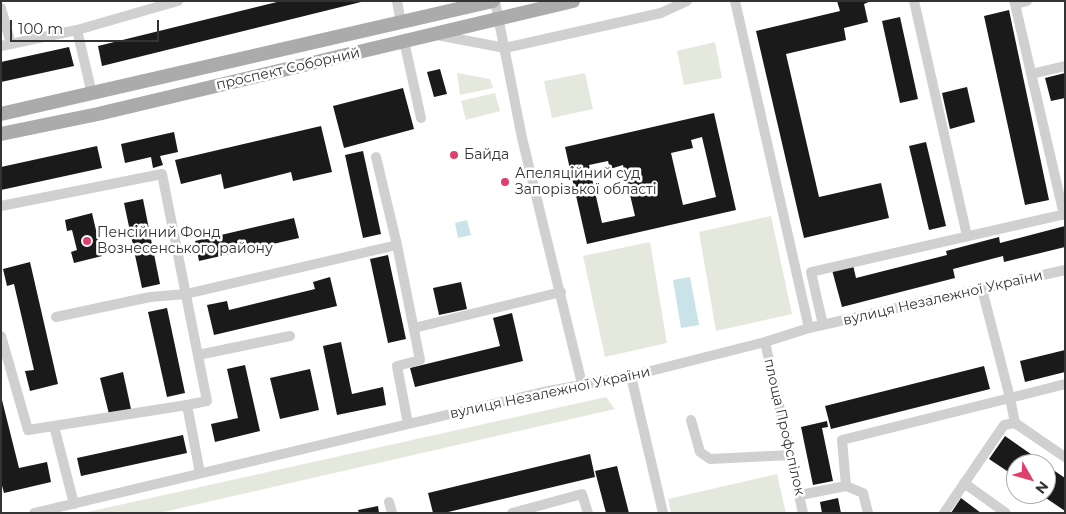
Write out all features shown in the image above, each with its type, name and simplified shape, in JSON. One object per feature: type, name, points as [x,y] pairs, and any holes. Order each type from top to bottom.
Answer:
[{"type":"main road","name":"проспект Соборний","points":[[1,114],[494,1]]},
{"type":"main road","name":"проспект Соборний","points":[[1,134],[107,112],[431,33],[573,1]]},
{"type":"main road","points":[[401,23],[404,41]]},
{"type":"street","points":[[1,8],[6,45],[77,30],[178,1]]},
{"type":"street","points":[[397,1],[401,23]]},
{"type":"street","points":[[494,1],[522,138],[582,384]]},
{"type":"street","points":[[431,33],[505,48],[661,13],[687,1]]},
{"type":"street","points":[[735,1],[808,328]]},
{"type":"street","points":[[914,1],[967,236]]},
{"type":"street","points":[[823,325],[811,272],[1064,215],[1014,3],[1026,1]]},
{"type":"street","points":[[77,30],[92,94]]},
{"type":"street","points":[[404,41],[421,118]]},
{"type":"street","points":[[1031,74],[1065,66]]},
{"type":"street","points":[[376,157],[397,244],[420,360],[397,366],[408,424]]},
{"type":"street","points":[[1,206],[162,174],[207,401],[28,430],[1,336]]},
{"type":"street","points":[[56,317],[150,297],[186,294],[397,244]]},
{"type":"street","name":"вулиця Незалежної України","points":[[34,513],[582,384],[631,376],[765,342],[808,328],[1065,270]]},
{"type":"street","points":[[982,289],[1015,423],[1065,457]]},
{"type":"street","points":[[414,328],[561,292]]},
{"type":"street","points":[[198,355],[290,336]]},
{"type":"street","name":"площа Профспілок","points":[[765,342],[803,513]]},
{"type":"street","points":[[631,376],[664,513]]},
{"type":"street","points":[[846,486],[842,440],[1065,384]]},
{"type":"street","points":[[187,405],[200,473]]},
{"type":"street","points":[[691,420],[700,452],[710,460],[791,455]]},
{"type":"street","points":[[944,513],[1004,425],[1015,423]]},
{"type":"street","points":[[54,426],[74,504]]},
{"type":"street","points":[[964,484],[1006,513]]},
{"type":"street","points":[[800,495],[846,486],[863,493],[868,513]]},
{"type":"street","points":[[512,513],[582,494],[588,513]]},
{"type":"shaded area","points":[[715,42],[722,78],[684,85],[677,51]]},
{"type":"shaded area","points":[[457,73],[490,79],[493,88],[460,95]]},
{"type":"shaded area","points":[[585,73],[593,109],[552,118],[544,81]]},
{"type":"shaded area","points":[[495,93],[500,111],[466,120],[461,101]]},
{"type":"shaded area","points":[[771,216],[792,314],[716,331],[699,232]]},
{"type":"shaded area","points":[[650,242],[667,343],[605,357],[583,256]]},
{"type":"shaded area","points":[[606,397],[615,409],[159,513],[83,513]]},
{"type":"shaded area","points":[[777,474],[786,513],[671,513],[668,499]]},
{"type":"water","points":[[467,220],[471,235],[458,238],[455,223]]},
{"type":"water","points":[[690,277],[699,325],[681,328],[673,280]]},
{"type":"building","points":[[281,1],[361,2],[102,66],[98,46]]},
{"type":"building","points":[[837,1],[871,1],[864,4],[868,22],[844,28],[846,40],[786,54],[819,197],[881,183],[889,218],[804,238],[756,31],[840,11]]},
{"type":"building","points":[[1009,10],[1049,200],[1025,205],[984,16]]},
{"type":"building","points":[[900,17],[918,99],[900,103],[882,21]]},
{"type":"building","points":[[69,47],[74,66],[1,82],[1,62]]},
{"type":"building","points":[[440,69],[447,94],[434,97],[427,72]]},
{"type":"building","points":[[1065,73],[1065,98],[1051,101],[1045,78]]},
{"type":"building","points":[[967,87],[975,122],[950,129],[942,93]]},
{"type":"building","points":[[403,88],[414,129],[344,148],[333,106]]},
{"type":"building","points":[[714,113],[736,210],[587,244],[565,147]],"holes":[[[702,137],[716,197],[683,205],[671,153],[693,148],[691,140]],[[608,161],[610,169],[623,165],[635,216],[602,223],[589,165]]]},
{"type":"building","points":[[321,126],[332,172],[293,181],[291,172],[224,189],[221,174],[181,184],[175,160]]},
{"type":"building","points":[[174,132],[178,152],[160,156],[163,165],[153,168],[151,157],[125,163],[121,144]]},
{"type":"building","points":[[926,142],[946,226],[929,230],[909,146]]},
{"type":"building","points":[[97,146],[102,168],[1,190],[1,167]]},
{"type":"building","points":[[363,151],[381,234],[363,238],[345,155]]},
{"type":"building","points":[[143,199],[160,284],[142,288],[124,203]]},
{"type":"building","name":"Пенсійний Фонд Вознесенського району","points":[[92,213],[102,256],[74,263],[71,252],[77,250],[72,230],[67,231],[65,220]]},
{"type":"building","points":[[294,218],[299,238],[199,261],[195,241]]},
{"type":"building","points":[[1065,226],[1065,247],[1004,262],[1003,256],[953,269],[955,278],[842,307],[832,270],[853,265],[856,278],[947,255],[946,251],[999,237],[1000,243]]},
{"type":"building","points":[[388,255],[406,339],[388,343],[370,259]]},
{"type":"building","points":[[30,262],[58,384],[30,391],[25,371],[34,370],[14,284],[7,286],[3,269]]},
{"type":"building","points":[[330,277],[337,306],[214,335],[207,305],[227,301],[229,310],[315,289],[313,282]]},
{"type":"building","points":[[461,282],[467,309],[439,315],[433,288]]},
{"type":"building","points":[[167,308],[185,393],[167,397],[148,312]]},
{"type":"building","points":[[512,313],[523,361],[415,387],[410,368],[500,346],[493,318]]},
{"type":"building","points":[[341,342],[352,394],[383,387],[386,405],[337,415],[323,346]]},
{"type":"building","points":[[1065,350],[1065,372],[1025,382],[1020,361]]},
{"type":"building","points":[[245,365],[260,431],[215,442],[211,424],[238,418],[227,369]]},
{"type":"building","points":[[984,366],[990,389],[831,429],[825,406]]},
{"type":"building","points":[[310,369],[319,410],[280,419],[270,378]]},
{"type":"building","points":[[123,372],[131,409],[109,414],[100,378]]},
{"type":"building","points":[[1,396],[19,468],[47,462],[51,482],[4,493],[1,482]]},
{"type":"building","points":[[827,421],[828,427],[822,428],[833,481],[813,485],[801,427]]},
{"type":"building","points":[[183,435],[187,453],[81,476],[77,458]]},
{"type":"building","points":[[1005,436],[1031,454],[1006,454],[1006,470],[989,459]]},
{"type":"building","points":[[590,454],[595,477],[444,513],[433,513],[428,493]]},
{"type":"building","points":[[617,466],[629,513],[606,513],[595,471]]},
{"type":"building","points":[[1056,472],[1065,478],[1065,511],[1055,504]]},
{"type":"building","points":[[838,498],[841,513],[822,513],[820,502]]},
{"type":"building","points":[[961,498],[981,513],[951,513]]},
{"type":"building","points":[[378,506],[379,513],[359,513],[358,510]]},
{"type":"place","name":"Байда","points":[[454,155]]},
{"type":"place","name":"Апеляційний суд Запорізької області","points":[[505,182]]},
{"type":"place","name":"Пенсійний Фонд Вознесенського району","points":[[87,241]]}]
